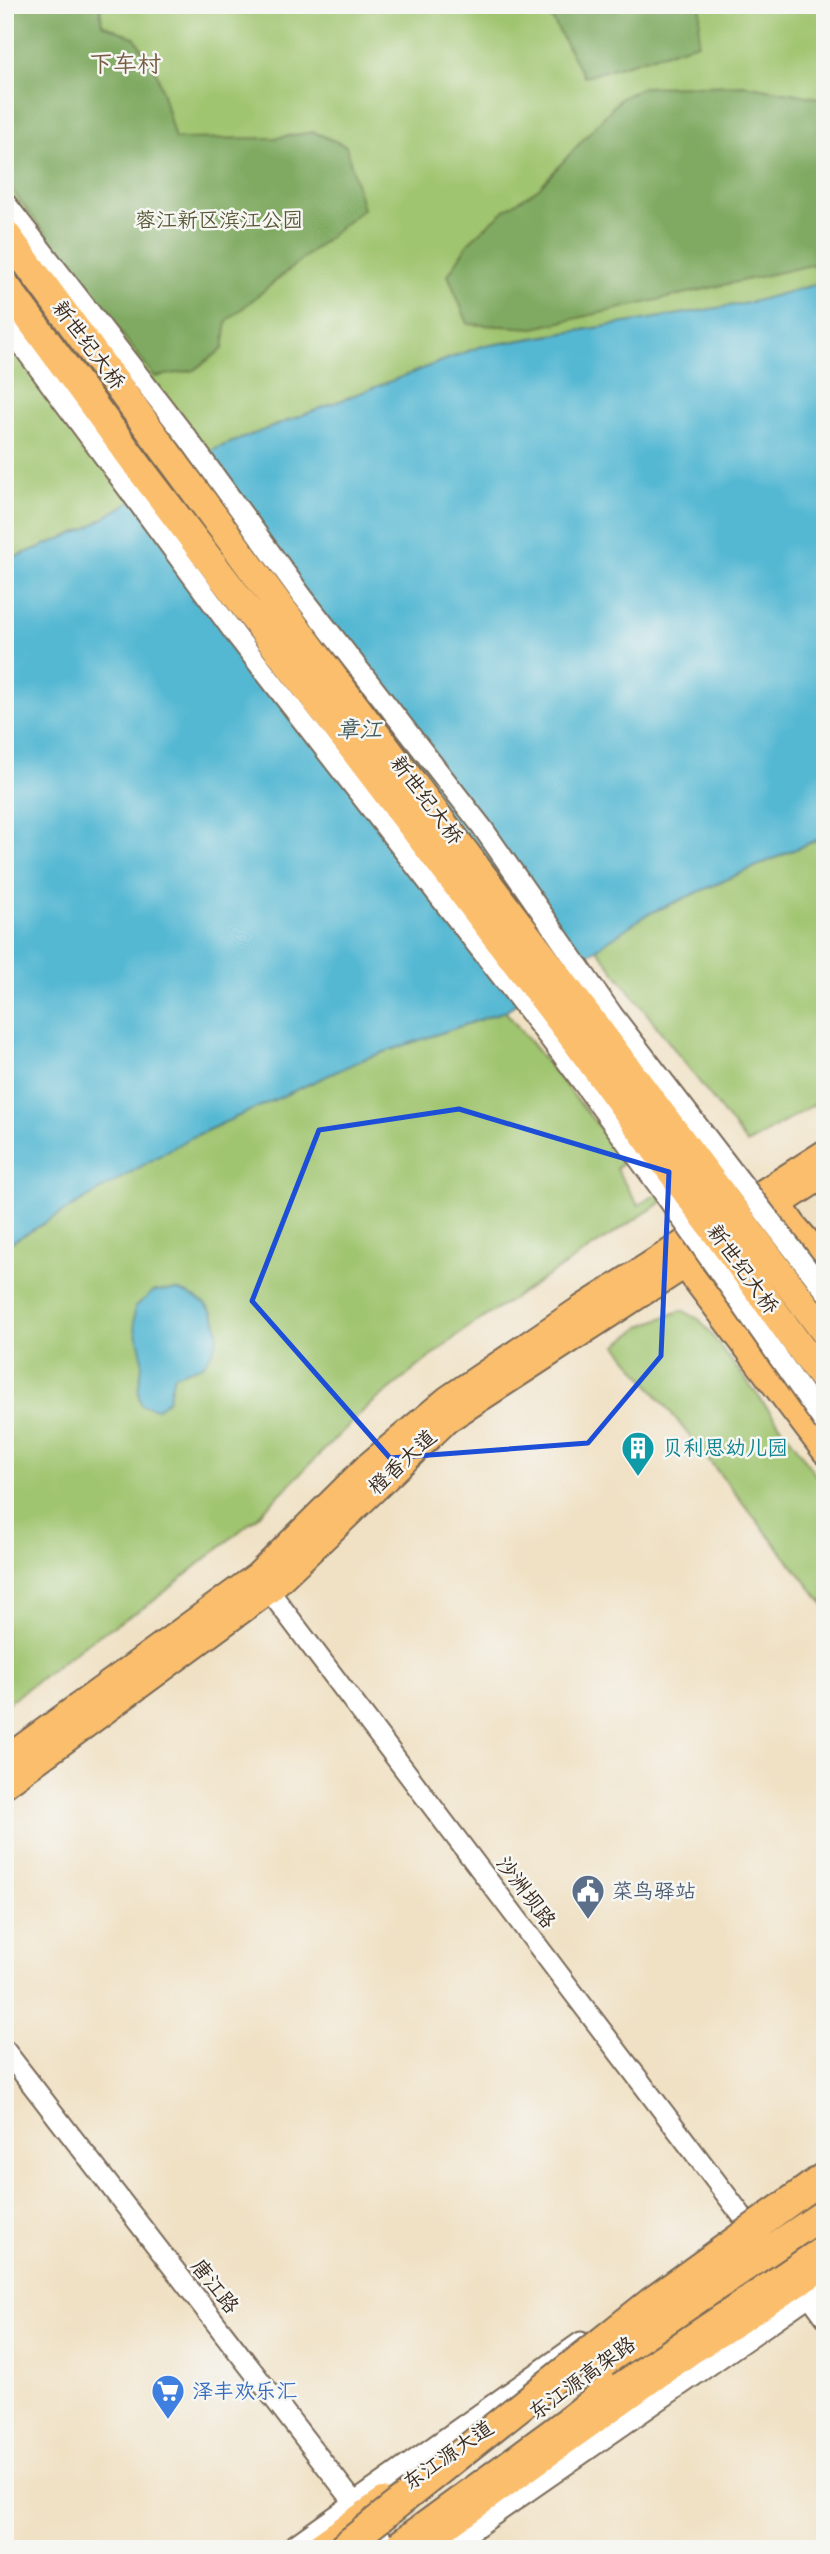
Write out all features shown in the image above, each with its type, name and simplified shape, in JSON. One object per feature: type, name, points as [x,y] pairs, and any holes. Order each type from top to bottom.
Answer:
[{"type":"highway","name":"新世纪大桥","points":[[5,233],[281,608],[825,1332]]},
{"type":"highway","name":"新世纪大桥","points":[[5,285],[144,474],[579,1045],[825,1381]]},
{"type":"highway","points":[[754,2230],[825,2165]]},
{"type":"highway","points":[[342,2549],[651,2302],[825,2176]]},
{"type":"highway","name":"东江源高架路","points":[[342,2549],[666,2317],[825,2213]]},
{"type":"highway","name":"东江源高架路","points":[[392,2549],[571,2419],[677,2333],[825,2239]]},
{"type":"highway","points":[[571,2419],[825,2258]]},
{"type":"main road","name":"橙香大道","points":[[775,1196],[825,1152]]},
{"type":"main road","name":"橙香大道","points":[[5,1785],[263,1583],[448,1420],[677,1257],[775,1196],[825,1175]]},
{"type":"main road","points":[[775,1196],[794,1225],[825,1261]]},
{"type":"main road","points":[[677,1257],[825,1452]]},
{"type":"main road","name":"橙香大道","points":[[5,1759],[118,1677],[263,1583]]},
{"type":"main road","name":"东江源大道","points":[[314,2549],[358,2509],[754,2230],[825,2196]]},
{"type":"main road","points":[[417,2549],[690,2353],[811,2288],[825,2267]]},
{"type":"street","points":[[5,202],[189,440],[303,597],[482,827],[613,1016],[825,1291]]},
{"type":"street","points":[[5,323],[243,645],[562,1055],[657,1184],[825,1424]]},
{"type":"street","name":"沙洲坝路","points":[[263,1583],[754,2230]]},
{"type":"street","points":[[5,1745],[118,1677]]},
{"type":"street","name":"唐江路","points":[[5,2050],[358,2509],[392,2549]]},
{"type":"street","points":[[445,2549],[811,2288],[825,2317]]},
{"type":"street","points":[[289,2549],[358,2509]]},
{"type":"highlighted area","points":[[459,1109],[669,1172],[661,1356],[588,1443],[390,1458],[252,1301],[319,1130]]},
{"type":"green space","name":"蓉江新区滨江公园","points":[[5,5],[825,5],[825,282],[748,303],[479,347],[215,449],[86,529],[5,561]]},
{"type":"green space","points":[[5,5],[100,5],[102,24],[135,38],[158,76],[175,139],[274,138],[314,132],[346,146],[363,209],[227,321],[223,349],[194,370],[155,377],[5,181]]},
{"type":"green space","points":[[701,5],[698,43],[584,77],[545,6]]},
{"type":"green space","points":[[745,85],[825,99],[825,262],[534,328],[468,324],[448,275],[469,242],[506,209],[539,188],[621,98],[643,87]]},
{"type":"green space","points":[[825,836],[825,1098],[747,1144],[595,946],[646,915]]},
{"type":"green space","points":[[505,1011],[626,1160],[616,1169],[638,1205],[659,1193],[662,1202],[463,1331],[365,1409],[257,1517],[151,1603],[88,1642],[5,1705],[5,1246],[188,1139],[364,1059]]},
{"type":"green space","points":[[682,1310],[700,1320],[797,1447],[825,1490],[825,1606],[617,1345],[642,1326]]},
{"type":"water","name":"章江","points":[[825,282],[825,836],[646,915],[505,1011],[364,1059],[188,1139],[5,1246],[5,561],[86,529],[215,449],[479,347],[748,303]]},
{"type":"water","points":[[176,1290],[201,1301],[210,1309],[218,1329],[217,1340],[203,1365],[174,1375],[168,1400],[157,1409],[141,1405],[139,1398],[142,1362],[134,1324],[135,1307],[154,1291]]},
{"type":"place","name":"贝利思幼儿园","points":[[638,1478]]},
{"type":"place","name":"菜鸟驿站","points":[[588,1921]]},
{"type":"place","name":"泽丰欢乐汇","points":[[168,2421]]},
{"type":"district","name":"下车村","points":[[125,64]]}]
